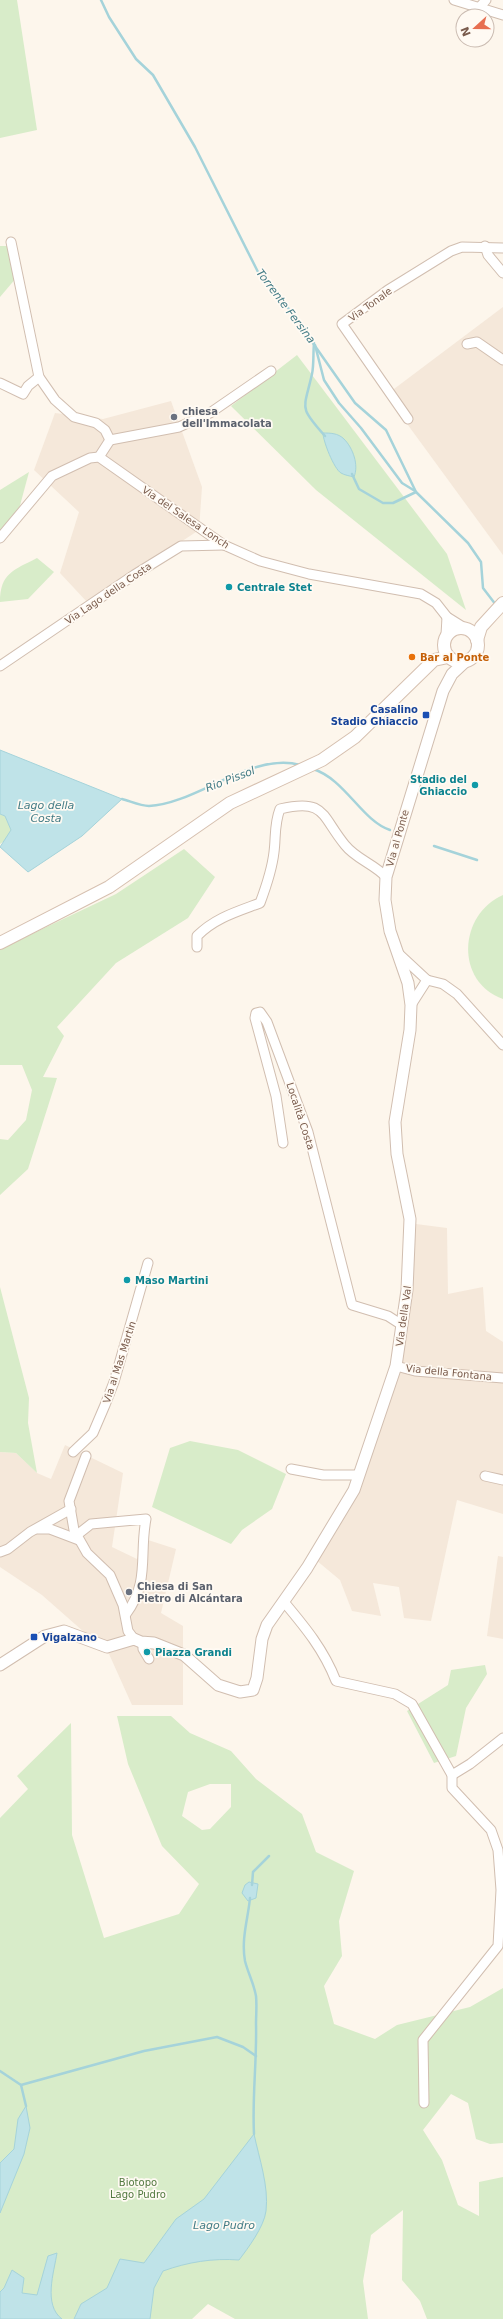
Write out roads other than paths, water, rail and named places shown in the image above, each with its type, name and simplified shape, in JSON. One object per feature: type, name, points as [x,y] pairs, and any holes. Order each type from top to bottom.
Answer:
[{"type":"main road","points":[[0,943],[109,887],[230,803],[322,760],[355,737],[438,658],[450,658],[462,662],[467,660],[477,650],[477,640],[481,627],[503,603]]},
{"type":"main road","points":[[423,671],[445,638],[454,629],[481,627]]},
{"type":"main road","points":[[466,628],[477,640]]},
{"type":"main road","points":[[445,638],[443,647],[450,658]]},
{"type":"street","points":[[454,0],[479,8],[486,0]]},
{"type":"street","points":[[11,242],[38,377],[55,400],[74,417],[96,423],[105,430],[110,440]]},
{"type":"street","points":[[485,246],[488,254],[503,273]]},
{"type":"street","name":"Via Tonale","points":[[408,419],[342,324],[431,262],[462,247],[485,246],[503,248]]},
{"type":"street","points":[[467,344],[477,342],[503,360]]},
{"type":"street","points":[[0,538],[52,476],[90,458],[99,457],[110,440],[179,427],[210,413],[271,371]]},
{"type":"street","points":[[0,383],[23,394],[28,386],[38,377]]},
{"type":"street","name":"Via del Salesa Lonch","points":[[99,457],[224,545],[260,561],[309,574],[421,594],[436,603],[447,617],[466,628]]},
{"type":"street","name":"Via Lago della Costa","points":[[0,666],[134,575],[181,546],[224,545]]},
{"type":"street","points":[[445,638],[447,617]]},
{"type":"street","points":[[450,658],[452,674]]},
{"type":"street","name":"Via al Ponte","points":[[411,1005],[408,983],[390,931],[385,900],[386,877],[424,748],[443,691],[452,674],[467,660]]},
{"type":"street","points":[[197,947],[197,936],[209,924],[228,914],[260,903],[271,872],[274,852],[275,821],[280,809],[293,806],[316,808],[324,814],[345,845],[356,855],[378,868],[386,877]]},
{"type":"street","points":[[399,954],[424,977],[443,984],[457,994],[503,1044]]},
{"type":"street","points":[[408,983],[424,977]]},
{"type":"street","points":[[411,1005],[424,977]]},
{"type":"street","name":"Via della Val","points":[[139,1641],[154,1643],[184,1655],[218,1685],[240,1692],[253,1690],[257,1678],[262,1639],[267,1625],[284,1602],[354,1490],[396,1366],[408,1283],[410,1219],[397,1154],[395,1122],[410,1030],[411,1005]]},
{"type":"street","name":"Località Costa","points":[[283,1143],[276,1096],[255,1018],[256,1013],[260,1012],[267,1022],[308,1132],[352,1305],[388,1316],[402,1325]]},
{"type":"street","name":"Via al Mas Martin","points":[[73,1452],[93,1433],[105,1405],[116,1375],[148,1263]]},
{"type":"street","name":"Via della Fontana","points":[[396,1366],[415,1371],[503,1378]]},
{"type":"street","points":[[86,1456],[71,1492],[71,1509],[74,1530],[87,1553],[110,1575],[126,1614],[125,1622],[139,1641],[149,1659]]},
{"type":"street","points":[[292,1469],[323,1475],[359,1475]]},
{"type":"street","points":[[485,1476],[503,1480]]},
{"type":"street","points":[[0,1552],[8,1549],[30,1532],[38,1529],[71,1509]]},
{"type":"street","points":[[78,1537],[91,1524],[146,1519],[141,1586],[135,1602],[126,1614]]},
{"type":"street","points":[[38,1529],[50,1529],[78,1537]]},
{"type":"street","points":[[284,1602],[312,1636],[327,1659],[336,1681],[395,1694],[412,1704],[452,1775],[452,1788],[491,1830],[498,1850],[501,1915],[498,1946],[423,2040],[424,2103]]},
{"type":"street","points":[[0,1665],[46,1636],[64,1631],[107,1646],[139,1641]]},
{"type":"street","points":[[452,1775],[470,1764],[503,1738]]},
{"type":"water","points":[[323,433],[337,434],[342,437],[350,447],[356,467],[354,477],[341,473],[335,466],[329,454]]},
{"type":"water","name":"Lago della Costa","points":[[0,750],[122,799],[82,836],[28,872],[0,847],[11,830],[5,816],[0,814]]},
{"type":"water","points":[[249,1882],[258,1884],[256,1898],[248,1901],[242,1893],[245,1885]]},
{"type":"water","points":[[26,2106],[30,2128],[24,2154],[0,2213],[0,2163],[14,2149],[18,2119]]},
{"type":"water","name":"Lago Pudro","points":[[254,2134],[265,2182],[267,2201],[266,2211],[259,2230],[239,2260],[201,2261],[163,2271],[154,2288],[150,2319],[74,2319],[81,2304],[107,2288],[120,2259],[144,2263],[176,2219],[204,2199]]},
{"type":"water","points":[[57,2253],[52,2279],[51,2297],[56,2313],[62,2319],[0,2319],[0,2292],[4,2288],[12,2270],[24,2278],[22,2293],[37,2295],[48,2256]]},
{"type":"waterway","name":"Torrente Fersina","points":[[101,0],[109,17],[136,59],[153,75],[195,147],[260,276],[289,309],[355,403],[386,430],[416,492],[468,543],[481,562],[483,588],[496,605]]},
{"type":"waterway","points":[[314,343],[313,370],[305,407],[310,419],[325,436]]},
{"type":"waterway","points":[[315,345],[324,380],[339,403],[361,428],[402,483],[415,491]]},
{"type":"waterway","points":[[352,474],[359,489],[383,503],[393,503],[416,492]]},
{"type":"waterway","name":"Rio Pissol","points":[[122,799],[146,806],[167,803],[186,797],[244,771],[263,765],[282,763],[300,765]]},
{"type":"waterway","name":"Rio Pissol","points":[[313,769],[335,781],[371,818],[390,830]]},
{"type":"waterway","name":"Rio Pissol","points":[[434,846],[477,860]]},
{"type":"waterway","points":[[252,1885],[253,1872],[269,1856]]},
{"type":"waterway","points":[[250,1898],[245,1929],[244,1953],[256,1996],[254,2134]]},
{"type":"waterway","points":[[21,2085],[144,2051],[217,2037],[243,2047],[256,2056]]},
{"type":"waterway","points":[[0,2071],[21,2085],[26,2106]]},
{"type":"place","name":"chiesa dell'Immacolata","points":[[174,417]]},
{"type":"place","name":"Centrale Stet","points":[[229,587]]},
{"type":"place","name":"Bar al Ponte","points":[[412,657]]},
{"type":"place","name":"Casalino Stadio Ghiaccio","points":[[426,715]]},
{"type":"place","name":"Stadio del Ghiaccio","points":[[475,785]]},
{"type":"place","name":"Maso Martini","points":[[127,1280]]},
{"type":"place","name":"Chiesa di San Pietro di Alcántara","points":[[129,1592]]},
{"type":"place","name":"Vigalzano","points":[[34,1637]]},
{"type":"place","name":"Piazza Grandi","points":[[147,1652]]},
{"type":"park label","name":"Biotopo Lago Pudro","points":[[138,2188]]}]
